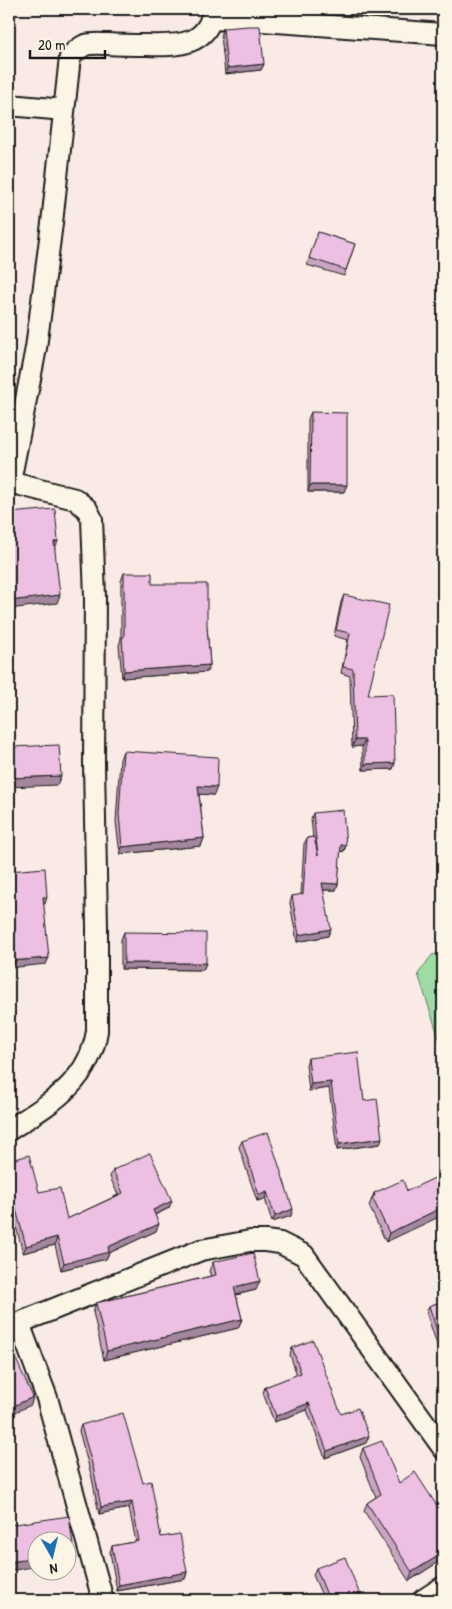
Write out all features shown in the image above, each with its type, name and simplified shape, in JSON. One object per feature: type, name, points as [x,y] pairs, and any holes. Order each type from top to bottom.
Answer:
[{"type":"street","points":[[9,1130],[44,1108],[74,1082],[90,1057],[95,1044],[96,1031],[95,597],[92,519],[87,510],[75,499],[9,482],[36,348],[70,57],[77,50],[92,44],[183,44],[198,37],[206,29],[213,14],[263,21],[443,34]]},
{"type":"street","points":[[9,105],[64,110]]},
{"type":"street","points":[[103,1600],[47,1398],[14,1325],[201,1250],[250,1240],[265,1240],[280,1244],[304,1254],[443,1448]]},
{"type":"street","points":[[423,1600],[443,1587]]},
{"type":"green space","points":[[443,953],[443,1045],[418,974],[432,955]]},
{"type":"building","points":[[260,26],[264,64],[227,68],[223,28]]},
{"type":"building","points":[[318,232],[355,244],[346,270],[309,258]]},
{"type":"building","points":[[311,412],[347,413],[347,485],[310,485]]},
{"type":"building","points":[[55,509],[58,541],[54,542],[60,595],[9,601],[9,513]]},
{"type":"building","points":[[124,573],[152,573],[152,584],[207,584],[207,626],[210,665],[124,671],[122,637],[124,637]]},
{"type":"building","points":[[344,595],[389,605],[368,695],[393,694],[395,763],[365,764],[365,740],[355,740],[353,669],[343,667],[350,633],[336,630]]},
{"type":"building","points":[[59,745],[61,776],[9,778],[9,747]]},
{"type":"building","points":[[123,751],[218,757],[217,787],[198,786],[204,838],[122,847],[119,814]]},
{"type":"building","points":[[343,810],[346,845],[341,845],[338,884],[322,883],[331,929],[299,935],[292,896],[303,894],[307,838],[314,837],[318,855],[313,813]]},
{"type":"building","points":[[45,868],[47,897],[43,897],[49,958],[9,961],[9,871]]},
{"type":"building","points":[[124,932],[206,933],[206,963],[124,963]]},
{"type":"building","points":[[358,1052],[364,1101],[377,1099],[382,1138],[339,1144],[331,1082],[311,1084],[308,1058]]},
{"type":"building","points":[[268,1132],[293,1209],[275,1216],[267,1192],[259,1195],[242,1141]]},
{"type":"building","points":[[150,1153],[172,1201],[153,1210],[159,1224],[108,1247],[109,1252],[64,1263],[57,1237],[26,1246],[9,1183],[9,1161],[29,1155],[39,1192],[60,1188],[67,1219],[123,1193],[113,1170]]},
{"type":"building","points":[[443,1174],[443,1207],[389,1233],[372,1197],[375,1196],[374,1193],[403,1180],[407,1191]]},
{"type":"building","points":[[253,1253],[260,1281],[234,1287],[242,1319],[107,1351],[96,1303],[216,1275],[213,1262]]},
{"type":"building","points":[[443,1301],[443,1349],[429,1306]]},
{"type":"building","points":[[313,1340],[341,1414],[358,1408],[369,1436],[327,1451],[309,1403],[276,1416],[265,1387],[301,1373],[292,1348]]},
{"type":"building","points":[[11,1348],[33,1397],[9,1408],[9,1349]]},
{"type":"building","points":[[123,1413],[143,1483],[151,1481],[161,1537],[180,1534],[187,1572],[119,1585],[112,1546],[139,1541],[132,1502],[101,1507],[94,1471],[81,1425]]},
{"type":"building","points":[[382,1441],[399,1483],[415,1472],[443,1515],[443,1553],[412,1572],[367,1503],[381,1494],[363,1448]]},
{"type":"building","points":[[69,1516],[71,1532],[28,1532],[28,1559],[9,1562],[9,1525]]},
{"type":"building","points":[[345,1557],[362,1600],[329,1600],[316,1568]]}]
